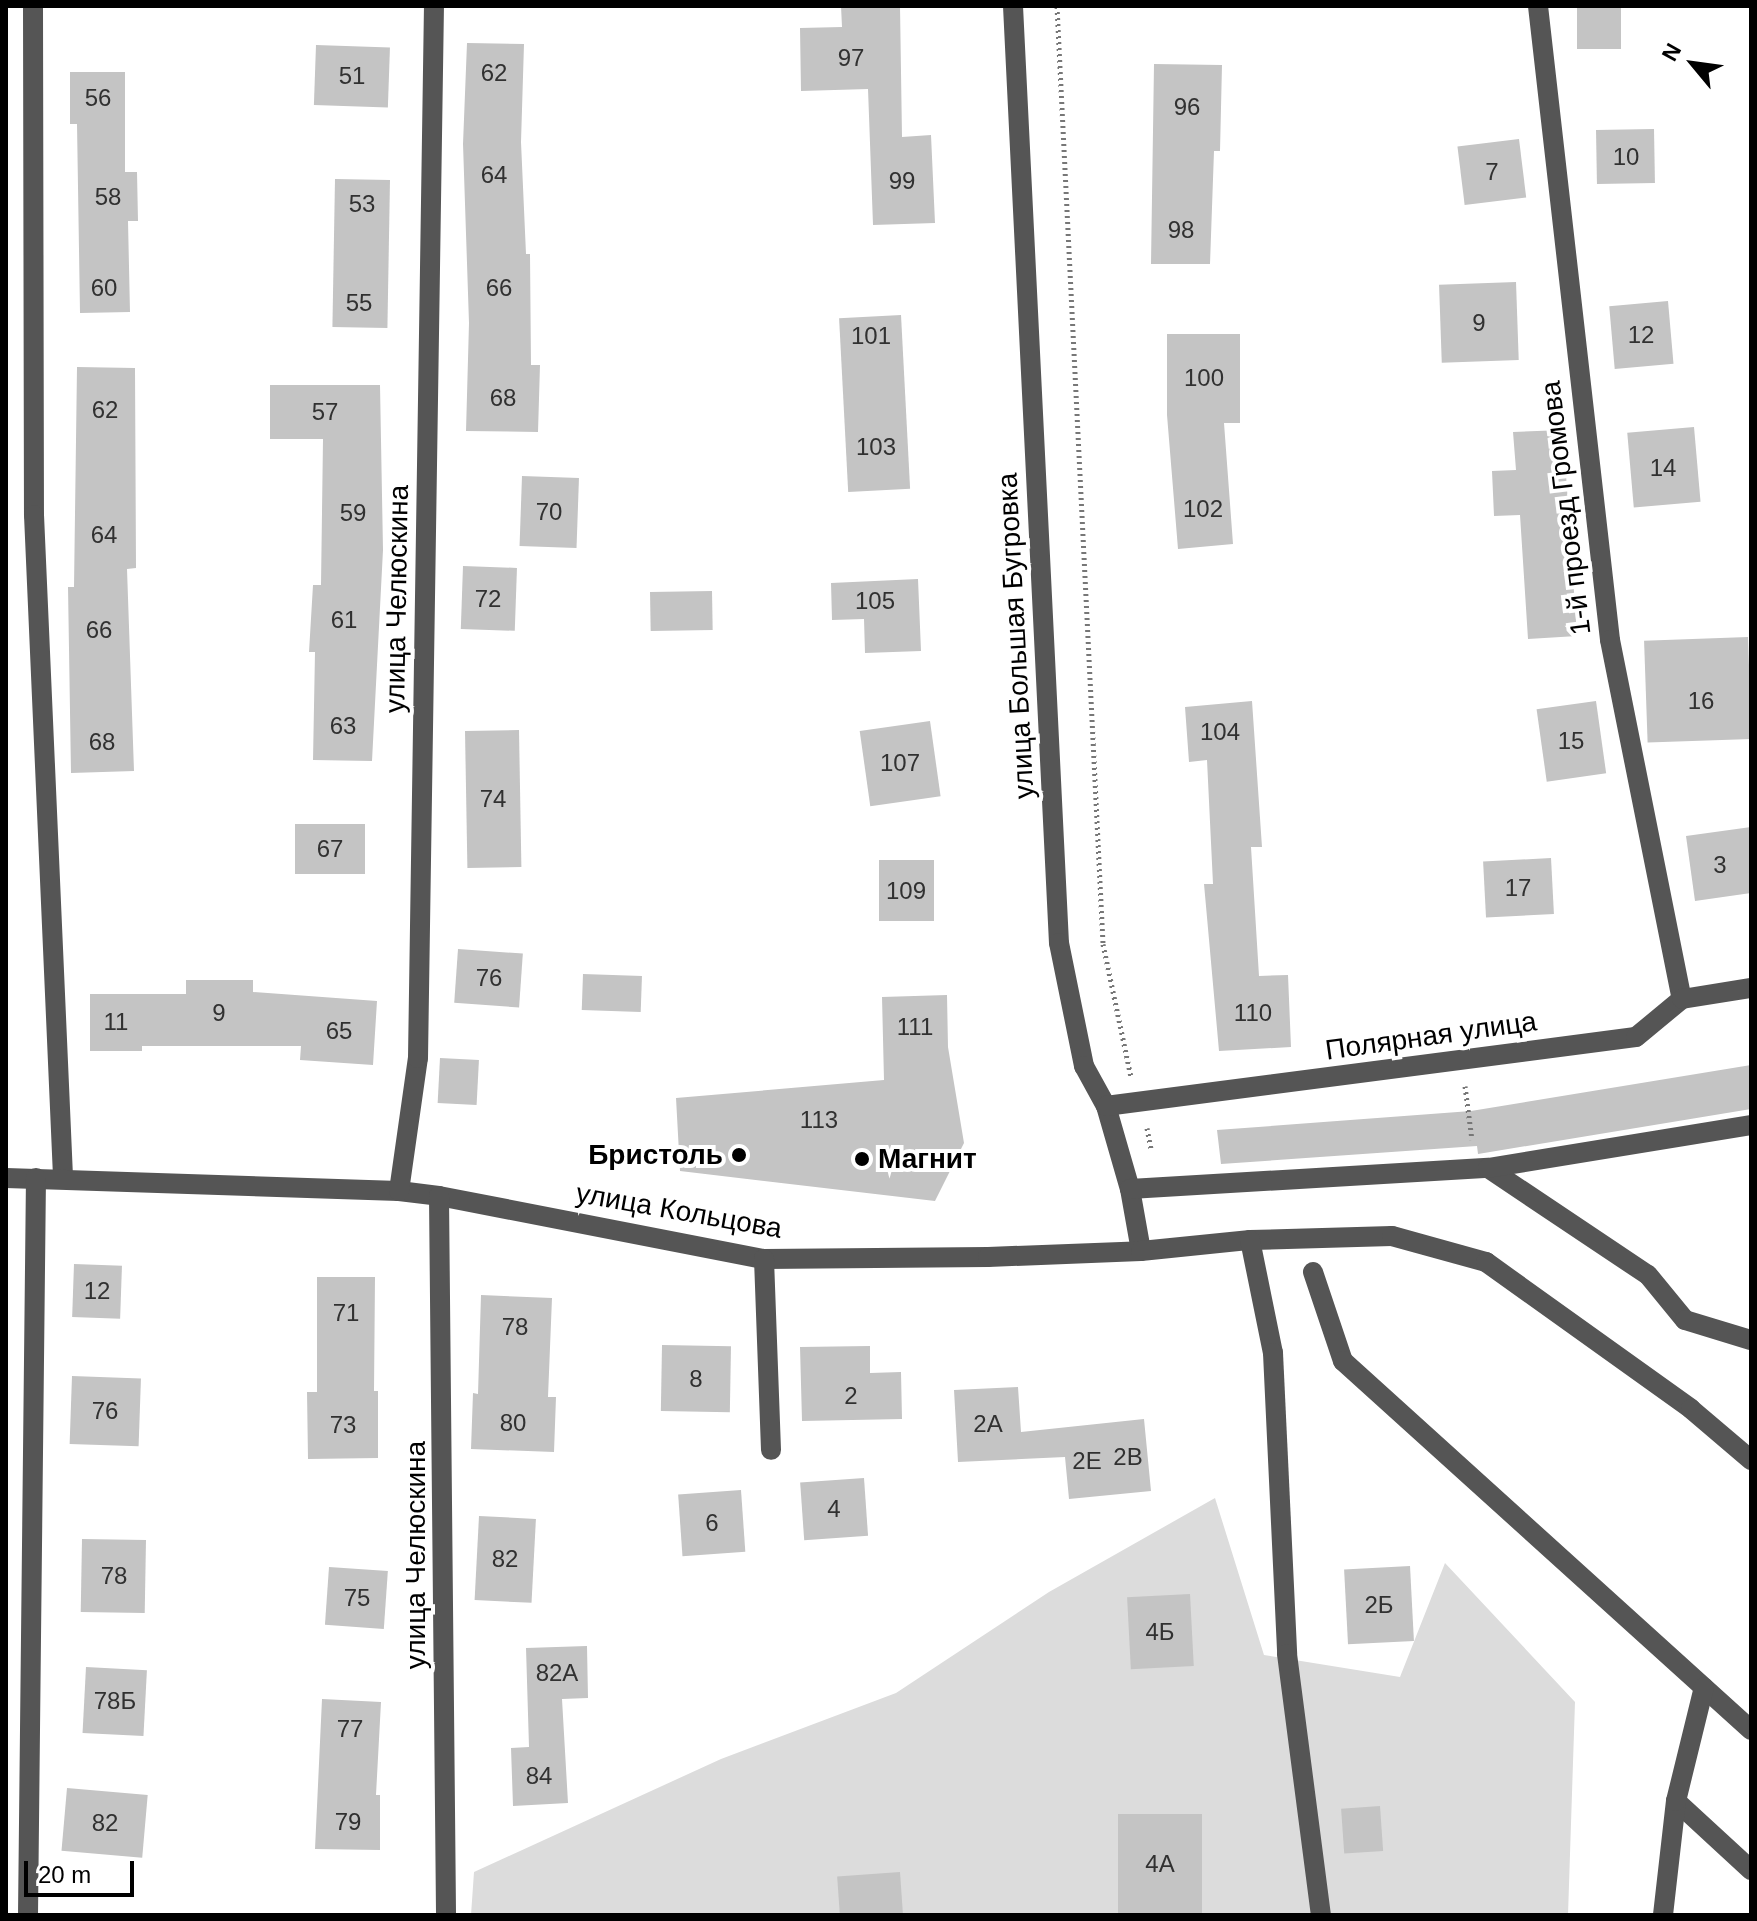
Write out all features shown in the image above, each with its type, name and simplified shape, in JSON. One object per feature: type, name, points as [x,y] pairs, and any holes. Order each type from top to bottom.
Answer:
[{"type":"street","points":[[33,6],[34,515],[63,1177]]},
{"type":"street","name":"улица Челюскина","points":[[399,1191],[418,1058],[434,6]]},
{"type":"street","name":"улица Большая Бугровка","points":[[1013,6],[1059,943],[1084,1066],[1106,1106],[1130,1189],[1141,1251]]},
{"type":"street","name":"1-й проезд Громова","points":[[1538,6],[1610,640],[1682,999]]},
{"type":"street","points":[[1682,999],[1751,988]]},
{"type":"street","name":"Полярная улица","points":[[1106,1106],[1143,1104],[1636,1037],[1682,999]]},
{"type":"street","points":[[1130,1189],[1482,1168],[1751,1125]]},
{"type":"street","points":[[1482,1168],[1648,1275],[1685,1320],[1751,1340]]},
{"type":"street","name":"улица Кольцова","points":[[6,1178],[63,1177],[399,1191],[439,1196],[764,1259],[1141,1251],[1250,1240],[1392,1236],[1486,1262],[1691,1409],[1751,1460]]},
{"type":"street","points":[[28,1915],[36,1178]]},
{"type":"street","name":"улица Челюскина","points":[[439,1196],[446,1915]]},
{"type":"street","points":[[1250,1240],[1273,1353],[1287,1654],[1321,1915]]},
{"type":"street","points":[[764,1259],[771,1450]]},
{"type":"street","points":[[1313,1272],[1343,1361],[1751,1730]]},
{"type":"street","points":[[1663,1915],[1676,1801],[1704,1687]]},
{"type":"street","points":[[1676,1801],[1751,1870]]},
{"type":"path","points":[[1057,6],[1103,944],[1127,1068],[1143,1104]]},
{"type":"path","points":[[1462,1060],[1482,1168]]},
{"type":"shaded area","points":[[1215,1498],[1264,1655],[1400,1677],[1445,1563],[1575,1702],[1568,1915],[471,1915],[474,1872],[721,1759],[896,1693],[1049,1592]]},
{"type":"building","points":[[841,6],[900,6],[902,137],[931,135],[935,223],[873,225],[868,89],[801,91],[800,28],[842,27]]},
{"type":"building","points":[[1577,6],[1621,6],[1621,49],[1577,49]]},
{"type":"building","points":[[467,43],[524,44],[521,142],[526,254],[530,254],[531,365],[540,365],[538,432],[466,431],[469,323],[463,144]]},
{"type":"building","points":[[316,45],[390,48],[388,108],[314,105]]},
{"type":"building","points":[[1154,64],[1222,65],[1220,151],[1214,151],[1210,264],[1151,264]]},
{"type":"building","points":[[70,72],[125,72],[125,172],[137,172],[138,221],[128,221],[130,312],[80,313],[77,124],[70,124]]},
{"type":"building","points":[[1654,129],[1655,183],[1597,184],[1596,130]]},
{"type":"building","points":[[1519,139],[1526,198],[1465,205],[1457,147]]},
{"type":"building","points":[[335,179],[390,180],[387,328],[332,327]]},
{"type":"building","points":[[1516,282],[1519,360],[1442,363],[1439,285]]},
{"type":"building","points":[[1668,301],[1673,364],[1615,369],[1609,306]]},
{"type":"building","points":[[901,315],[910,489],[848,492],[839,318]]},
{"type":"building","points":[[1167,334],[1240,334],[1240,423],[1224,423],[1233,544],[1178,549],[1167,415]]},
{"type":"building","points":[[77,367],[135,368],[136,568],[127,569],[134,771],[71,773],[68,587],[74,587]]},
{"type":"building","points":[[270,385],[380,385],[383,550],[372,761],[313,760],[315,652],[309,652],[313,585],[321,585],[323,439],[270,439]]},
{"type":"building","points":[[1694,427],[1701,502],[1634,508],[1627,433]]},
{"type":"building","points":[[1563,430],[1577,636],[1528,639],[1520,515],[1494,516],[1492,471],[1516,470],[1513,432]]},
{"type":"building","points":[[522,476],[579,478],[577,548],[520,546]]},
{"type":"building","points":[[463,566],[517,568],[515,631],[461,629]]},
{"type":"building","points":[[918,579],[921,651],[865,653],[864,619],[832,620],[831,583]]},
{"type":"building","points":[[712,591],[713,630],[651,631],[650,592]]},
{"type":"building","points":[[1748,637],[1751,739],[1648,743],[1644,641]]},
{"type":"building","points":[[1252,701],[1262,847],[1251,847],[1259,976],[1288,975],[1291,1047],[1219,1051],[1204,884],[1213,884],[1207,760],[1189,762],[1185,707]]},
{"type":"building","points":[[1596,701],[1606,773],[1547,782],[1537,709]]},
{"type":"building","points":[[930,721],[941,796],[870,806],[860,731]]},
{"type":"building","points":[[519,730],[521,867],[467,868],[465,731]]},
{"type":"building","points":[[295,824],[365,824],[365,874],[295,874]]},
{"type":"building","points":[[1751,827],[1751,893],[1695,901],[1686,836]]},
{"type":"building","points":[[1551,858],[1554,914],[1486,917],[1483,862]]},
{"type":"building","points":[[879,860],[934,860],[934,921],[879,921]]},
{"type":"building","points":[[458,949],[523,954],[519,1007],[454,1003]]},
{"type":"building","points":[[583,974],[642,976],[641,1012],[582,1010]]},
{"type":"building","points":[[186,980],[253,980],[253,992],[377,1001],[373,1065],[300,1060],[301,1046],[142,1046],[142,1051],[90,1051],[90,994],[186,994]]},
{"type":"building","points":[[947,995],[948,1047],[964,1143],[935,1201],[680,1171],[676,1098],[884,1080],[882,997]]},
{"type":"building","points":[[440,1058],[479,1060],[477,1105],[438,1103]]},
{"type":"building","points":[[1751,1065],[1751,1109],[1478,1154],[1477,1146],[1221,1164],[1217,1130],[1471,1111]]},
{"type":"building","points":[[74,1264],[122,1266],[120,1319],[72,1317]]},
{"type":"building","points":[[317,1277],[375,1277],[374,1391],[378,1391],[378,1458],[308,1459],[307,1392],[317,1392]]},
{"type":"building","points":[[481,1295],[552,1298],[548,1397],[556,1397],[554,1452],[471,1449],[473,1393],[478,1394]]},
{"type":"building","points":[[662,1345],[731,1346],[730,1412],[661,1411]]},
{"type":"building","points":[[870,1346],[870,1373],[901,1372],[902,1419],[802,1421],[800,1347]]},
{"type":"building","points":[[72,1376],[141,1378],[139,1446],[70,1444]]},
{"type":"building","points":[[1018,1387],[1021,1432],[1144,1419],[1151,1491],[1069,1499],[1065,1457],[958,1462],[954,1390]]},
{"type":"building","points":[[864,1478],[868,1536],[804,1540],[800,1482]]},
{"type":"building","points":[[741,1490],[745,1552],[682,1556],[678,1494]]},
{"type":"building","points":[[479,1516],[536,1519],[532,1603],[475,1600]]},
{"type":"building","points":[[82,1539],[146,1540],[145,1613],[81,1612]]},
{"type":"building","points":[[1410,1566],[1414,1641],[1348,1644],[1344,1569]]},
{"type":"building","points":[[329,1567],[388,1571],[384,1629],[325,1625]]},
{"type":"building","points":[[1190,1594],[1194,1666],[1131,1669],[1127,1597]]},
{"type":"building","points":[[587,1646],[588,1698],[562,1699],[568,1803],[513,1806],[511,1748],[529,1747],[526,1648]]},
{"type":"building","points":[[86,1667],[147,1670],[143,1736],[83,1733]]},
{"type":"building","points":[[322,1699],[381,1702],[376,1795],[380,1795],[380,1850],[315,1849]]},
{"type":"building","points":[[67,1788],[148,1795],[142,1858],[62,1851]]},
{"type":"building","points":[[1380,1806],[1383,1851],[1344,1854],[1341,1809]]},
{"type":"building","points":[[1118,1814],[1202,1814],[1202,1914],[1118,1914]]},
{"type":"building","points":[[900,1872],[903,1915],[840,1915],[837,1876]]},
{"type":"place","name":"Бристоль","points":[[739,1155]]},
{"type":"place","name":"Магнит","points":[[862,1159]]}]
